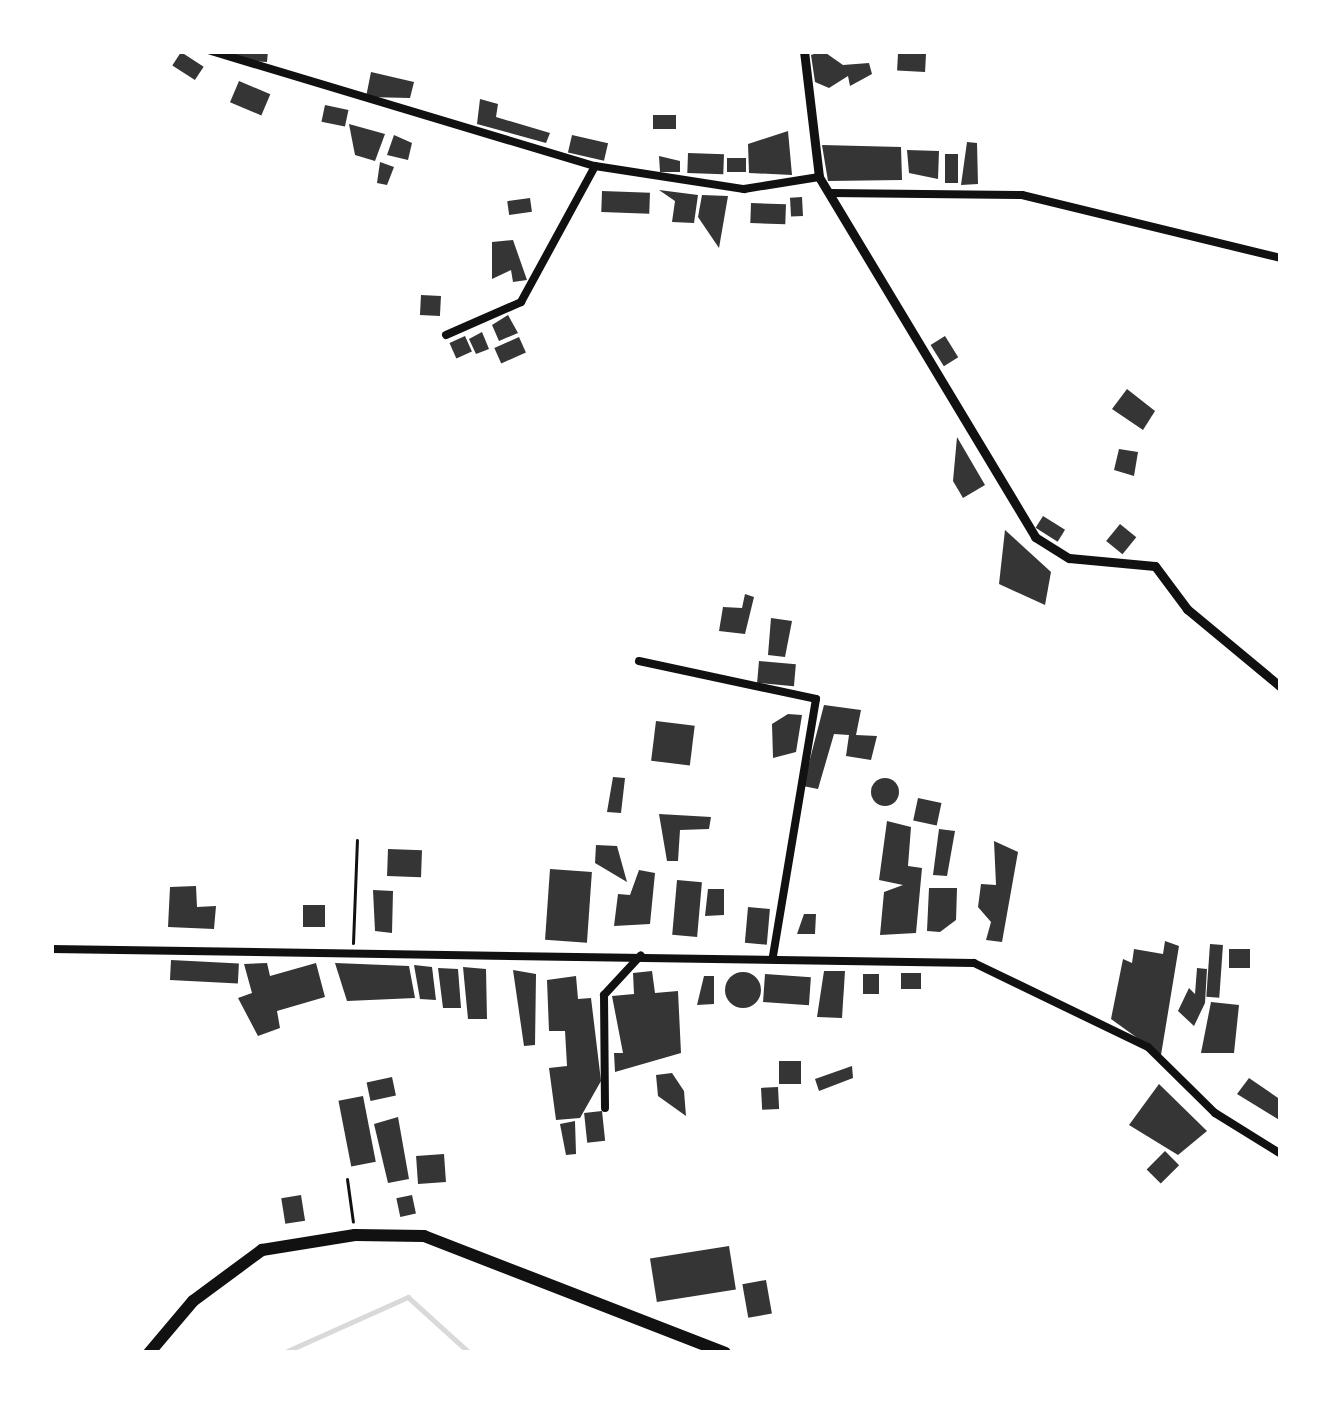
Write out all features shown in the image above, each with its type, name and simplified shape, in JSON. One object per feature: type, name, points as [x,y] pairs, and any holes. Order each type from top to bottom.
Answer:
[{"type":"main road","points":[[149,1353],[262,1250],[355,1235],[424,1236],[724,1353]]},
{"type":"street","points":[[211,51],[595,166],[744,189],[819,177]]},
{"type":"street","points":[[804,51],[819,177],[1035,537],[1070,558],[1155,566],[1186,609],[1281,687]]},
{"type":"street","points":[[446,335],[520,302],[595,166]]},
{"type":"street","points":[[830,193],[1022,195],[1281,258]]},
{"type":"street","points":[[640,662],[816,699],[773,956]]},
{"type":"street","points":[[51,950],[352,957],[642,954],[974,963],[1148,1047],[1215,1113],[1281,1154]]},
{"type":"street","points":[[605,1108],[604,995],[642,954]]},
{"type":"path","points":[[352,957],[357,840]]},
{"type":"path","points":[[347,1179],[355,1235]]},
{"type":"building","points":[[235,51],[268,51],[267,62],[235,60]]},
{"type":"building","points":[[823,51],[843,65],[869,63],[872,74],[850,86],[848,76],[829,88],[815,82],[811,55]]},
{"type":"building","points":[[181,52],[204,67],[195,80],[172,65]]},
{"type":"building","points":[[898,53],[926,54],[925,72],[897,71]]},
{"type":"building","points":[[371,72],[414,82],[410,98],[366,97]]},
{"type":"building","points":[[239,81],[270,94],[261,115],[230,102]]},
{"type":"building","points":[[480,99],[498,104],[496,117],[550,133],[546,143],[477,124]]},
{"type":"building","points":[[325,105],[348,110],[345,127],[321,122]]},
{"type":"building","points":[[653,115],[676,115],[676,129],[653,129]]},
{"type":"building","points":[[349,124],[385,134],[375,161],[355,155]]},
{"type":"building","points":[[788,131],[792,175],[749,173],[748,144]]},
{"type":"building","points":[[394,135],[412,143],[408,160],[387,155]]},
{"type":"building","points":[[572,135],[608,143],[604,161],[568,153]]},
{"type":"building","points":[[967,142],[977,143],[978,184],[961,185]]},
{"type":"building","points":[[822,145],[901,147],[902,180],[828,181]]},
{"type":"building","points":[[907,150],[939,151],[938,179],[909,173]]},
{"type":"building","points":[[688,153],[724,154],[723,174],[687,173]]},
{"type":"building","points":[[945,154],[958,154],[958,183],[945,183]]},
{"type":"building","points":[[659,156],[680,161],[680,172],[660,172]]},
{"type":"building","points":[[727,158],[746,158],[746,172],[727,172]]},
{"type":"building","points":[[380,162],[394,167],[387,185],[377,183]]},
{"type":"building","points":[[659,190],[698,195],[694,223],[672,222],[675,201]]},
{"type":"building","points":[[602,191],[650,193],[649,214],[601,212]]},
{"type":"building","points":[[702,195],[728,196],[719,248],[698,217]]},
{"type":"building","points":[[802,197],[803,216],[791,217],[790,198]]},
{"type":"building","points":[[530,198],[532,212],[509,215],[507,201]]},
{"type":"building","points":[[751,203],[786,204],[785,224],[750,223]]},
{"type":"building","points":[[513,240],[527,280],[513,282],[511,270],[492,279],[492,242]]},
{"type":"building","points":[[421,295],[441,296],[440,316],[420,315]]},
{"type":"building","points":[[508,315],[518,333],[499,341],[492,325]]},
{"type":"building","points":[[482,332],[489,349],[476,354],[469,339]]},
{"type":"building","points":[[465,336],[472,352],[456,358],[449,343]]},
{"type":"building","points":[[945,336],[958,357],[944,366],[931,345]]},
{"type":"building","points":[[519,337],[526,353],[501,364],[494,348]]},
{"type":"building","points":[[1127,389],[1155,411],[1143,430],[1112,409]]},
{"type":"building","points":[[957,437],[985,485],[963,498],[953,481]]},
{"type":"building","points":[[1119,449],[1138,452],[1134,476],[1114,470]]},
{"type":"building","points":[[1043,516],[1065,530],[1058,542],[1036,528]]},
{"type":"building","points":[[1120,524],[1136,537],[1122,554],[1106,541]]},
{"type":"building","points":[[1005,530],[1051,572],[1045,605],[999,584]]},
{"type":"building","points":[[745,594],[754,597],[745,634],[719,631],[723,607],[742,608]]},
{"type":"building","points":[[771,618],[792,621],[785,657],[768,655]]},
{"type":"building","points":[[759,661],[796,664],[794,686],[757,683]]},
{"type":"building","points":[[824,705],[861,710],[856,735],[877,736],[871,760],[846,756],[849,735],[834,734],[818,789],[803,786]]},
{"type":"building","points":[[788,714],[802,715],[796,752],[773,758],[772,724]]},
{"type":"building","points":[[656,721],[695,726],[690,765],[651,761]]},
{"type":"building","points":[[613,777],[625,778],[621,813],[607,812]]},
{"type":"building","points":[[885,778],[895,782],[899,792],[895,802],[885,806],[875,802],[871,792],[875,782]]},
{"type":"building","points":[[918,798],[941,803],[937,825],[913,820]]},
{"type":"building","points":[[659,814],[711,817],[709,829],[680,830],[678,861],[667,861]]},
{"type":"building","points":[[887,821],[911,827],[908,866],[922,868],[916,933],[880,935],[884,892],[903,885],[879,880]]},
{"type":"building","points":[[939,829],[955,831],[947,876],[933,875]]},
{"type":"building","points":[[994,841],[1018,852],[1002,942],[986,940],[991,922],[978,907],[981,884],[996,885]]},
{"type":"building","points":[[596,845],[617,846],[627,882],[595,863]]},
{"type":"building","points":[[388,849],[422,850],[421,877],[387,876]]},
{"type":"building","points":[[550,869],[592,872],[587,943],[545,940]]},
{"type":"building","points":[[639,870],[655,873],[650,924],[614,926],[618,894],[630,895]]},
{"type":"building","points":[[677,880],[702,882],[697,937],[672,935]]},
{"type":"building","points":[[196,886],[197,907],[216,906],[214,929],[168,927],[170,887]]},
{"type":"building","points":[[929,888],[957,888],[956,920],[940,932],[927,931]]},
{"type":"building","points":[[708,889],[724,889],[724,915],[705,916]]},
{"type":"building","points":[[373,890],[393,891],[392,933],[375,931]]},
{"type":"building","points":[[303,905],[325,905],[325,927],[303,927]]},
{"type":"building","points":[[748,907],[770,909],[767,945],[745,943]]},
{"type":"building","points":[[804,914],[816,914],[815,934],[797,934]]},
{"type":"building","points":[[1165,941],[1179,946],[1161,1055],[1111,1019],[1123,959],[1132,963],[1134,949],[1163,954]]},
{"type":"building","points":[[1210,944],[1223,945],[1219,998],[1206,997]]},
{"type":"building","points":[[1229,949],[1250,949],[1250,968],[1229,968]]},
{"type":"building","points":[[171,960],[239,964],[238,984],[170,980]]},
{"type":"building","points":[[267,963],[270,976],[316,963],[325,997],[277,1011],[280,1028],[258,1036],[238,998],[252,993],[244,964]]},
{"type":"building","points":[[335,963],[409,966],[415,998],[347,1001]]},
{"type":"building","points":[[414,965],[432,967],[436,1000],[420,999]]},
{"type":"building","points":[[463,967],[486,969],[487,1019],[468,1019]]},
{"type":"building","points":[[438,968],[458,969],[461,1008],[443,1008]]},
{"type":"building","points":[[1197,968],[1207,969],[1205,1003],[1194,1026],[1178,1011],[1189,988],[1195,994]]},
{"type":"building","points":[[513,970],[536,974],[535,1045],[524,1046]]},
{"type":"building","points":[[652,971],[655,993],[678,991],[681,1053],[615,1072],[614,1053],[623,1053],[612,996],[634,994],[633,973]]},
{"type":"building","points":[[824,971],[845,971],[842,1018],[817,1017]]},
{"type":"building","points":[[743,972],[756,977],[761,990],[756,1003],[743,1008],[730,1003],[725,990],[730,977]]},
{"type":"building","points":[[901,973],[921,973],[921,989],[901,989]]},
{"type":"building","points":[[765,974],[811,977],[809,1005],[763,1002]]},
{"type":"building","points":[[863,974],[879,974],[879,994],[863,994]]},
{"type":"building","points":[[576,976],[578,999],[591,998],[601,1081],[580,1118],[556,1120],[549,1068],[567,1066],[565,1031],[549,1031],[547,980]]},
{"type":"building","points":[[704,976],[714,976],[714,1004],[697,1005]]},
{"type":"building","points":[[1211,1002],[1239,1005],[1234,1053],[1201,1053]]},
{"type":"building","points":[[779,1061],[801,1061],[801,1084],[779,1084]]},
{"type":"building","points":[[852,1066],[853,1078],[819,1091],[815,1079]]},
{"type":"building","points":[[672,1073],[684,1091],[686,1116],[658,1096],[656,1075]]},
{"type":"building","points":[[392,1077],[396,1096],[371,1101],[367,1082]]},
{"type":"building","points":[[1249,1078],[1281,1100],[1281,1121],[1237,1094]]},
{"type":"building","points":[[1159,1084],[1207,1131],[1178,1155],[1129,1125]]},
{"type":"building","points":[[778,1087],[779,1109],[762,1110],[761,1088]]},
{"type":"building","points":[[363,1096],[376,1162],[351,1167],[338,1101]]},
{"type":"building","points":[[602,1111],[605,1141],[587,1143],[584,1113]]},
{"type":"building","points":[[398,1117],[409,1179],[388,1183],[374,1124]]},
{"type":"building","points":[[575,1121],[576,1154],[566,1155],[560,1124]]},
{"type":"building","points":[[1165,1151],[1179,1165],[1161,1184],[1147,1169]]},
{"type":"building","points":[[444,1154],[446,1182],[418,1184],[416,1156]]},
{"type":"building","points":[[301,1195],[305,1221],[285,1224],[281,1198]]},
{"type":"building","points":[[412,1195],[416,1214],[400,1217],[396,1198]]},
{"type":"building","points":[[729,1246],[736,1289],[657,1302],[650,1259]]},
{"type":"building","points":[[766,1280],[772,1313],[748,1318],[742,1284]]},
{"type":"waterway","points":[[283,1353],[408,1297],[470,1353]]}]
